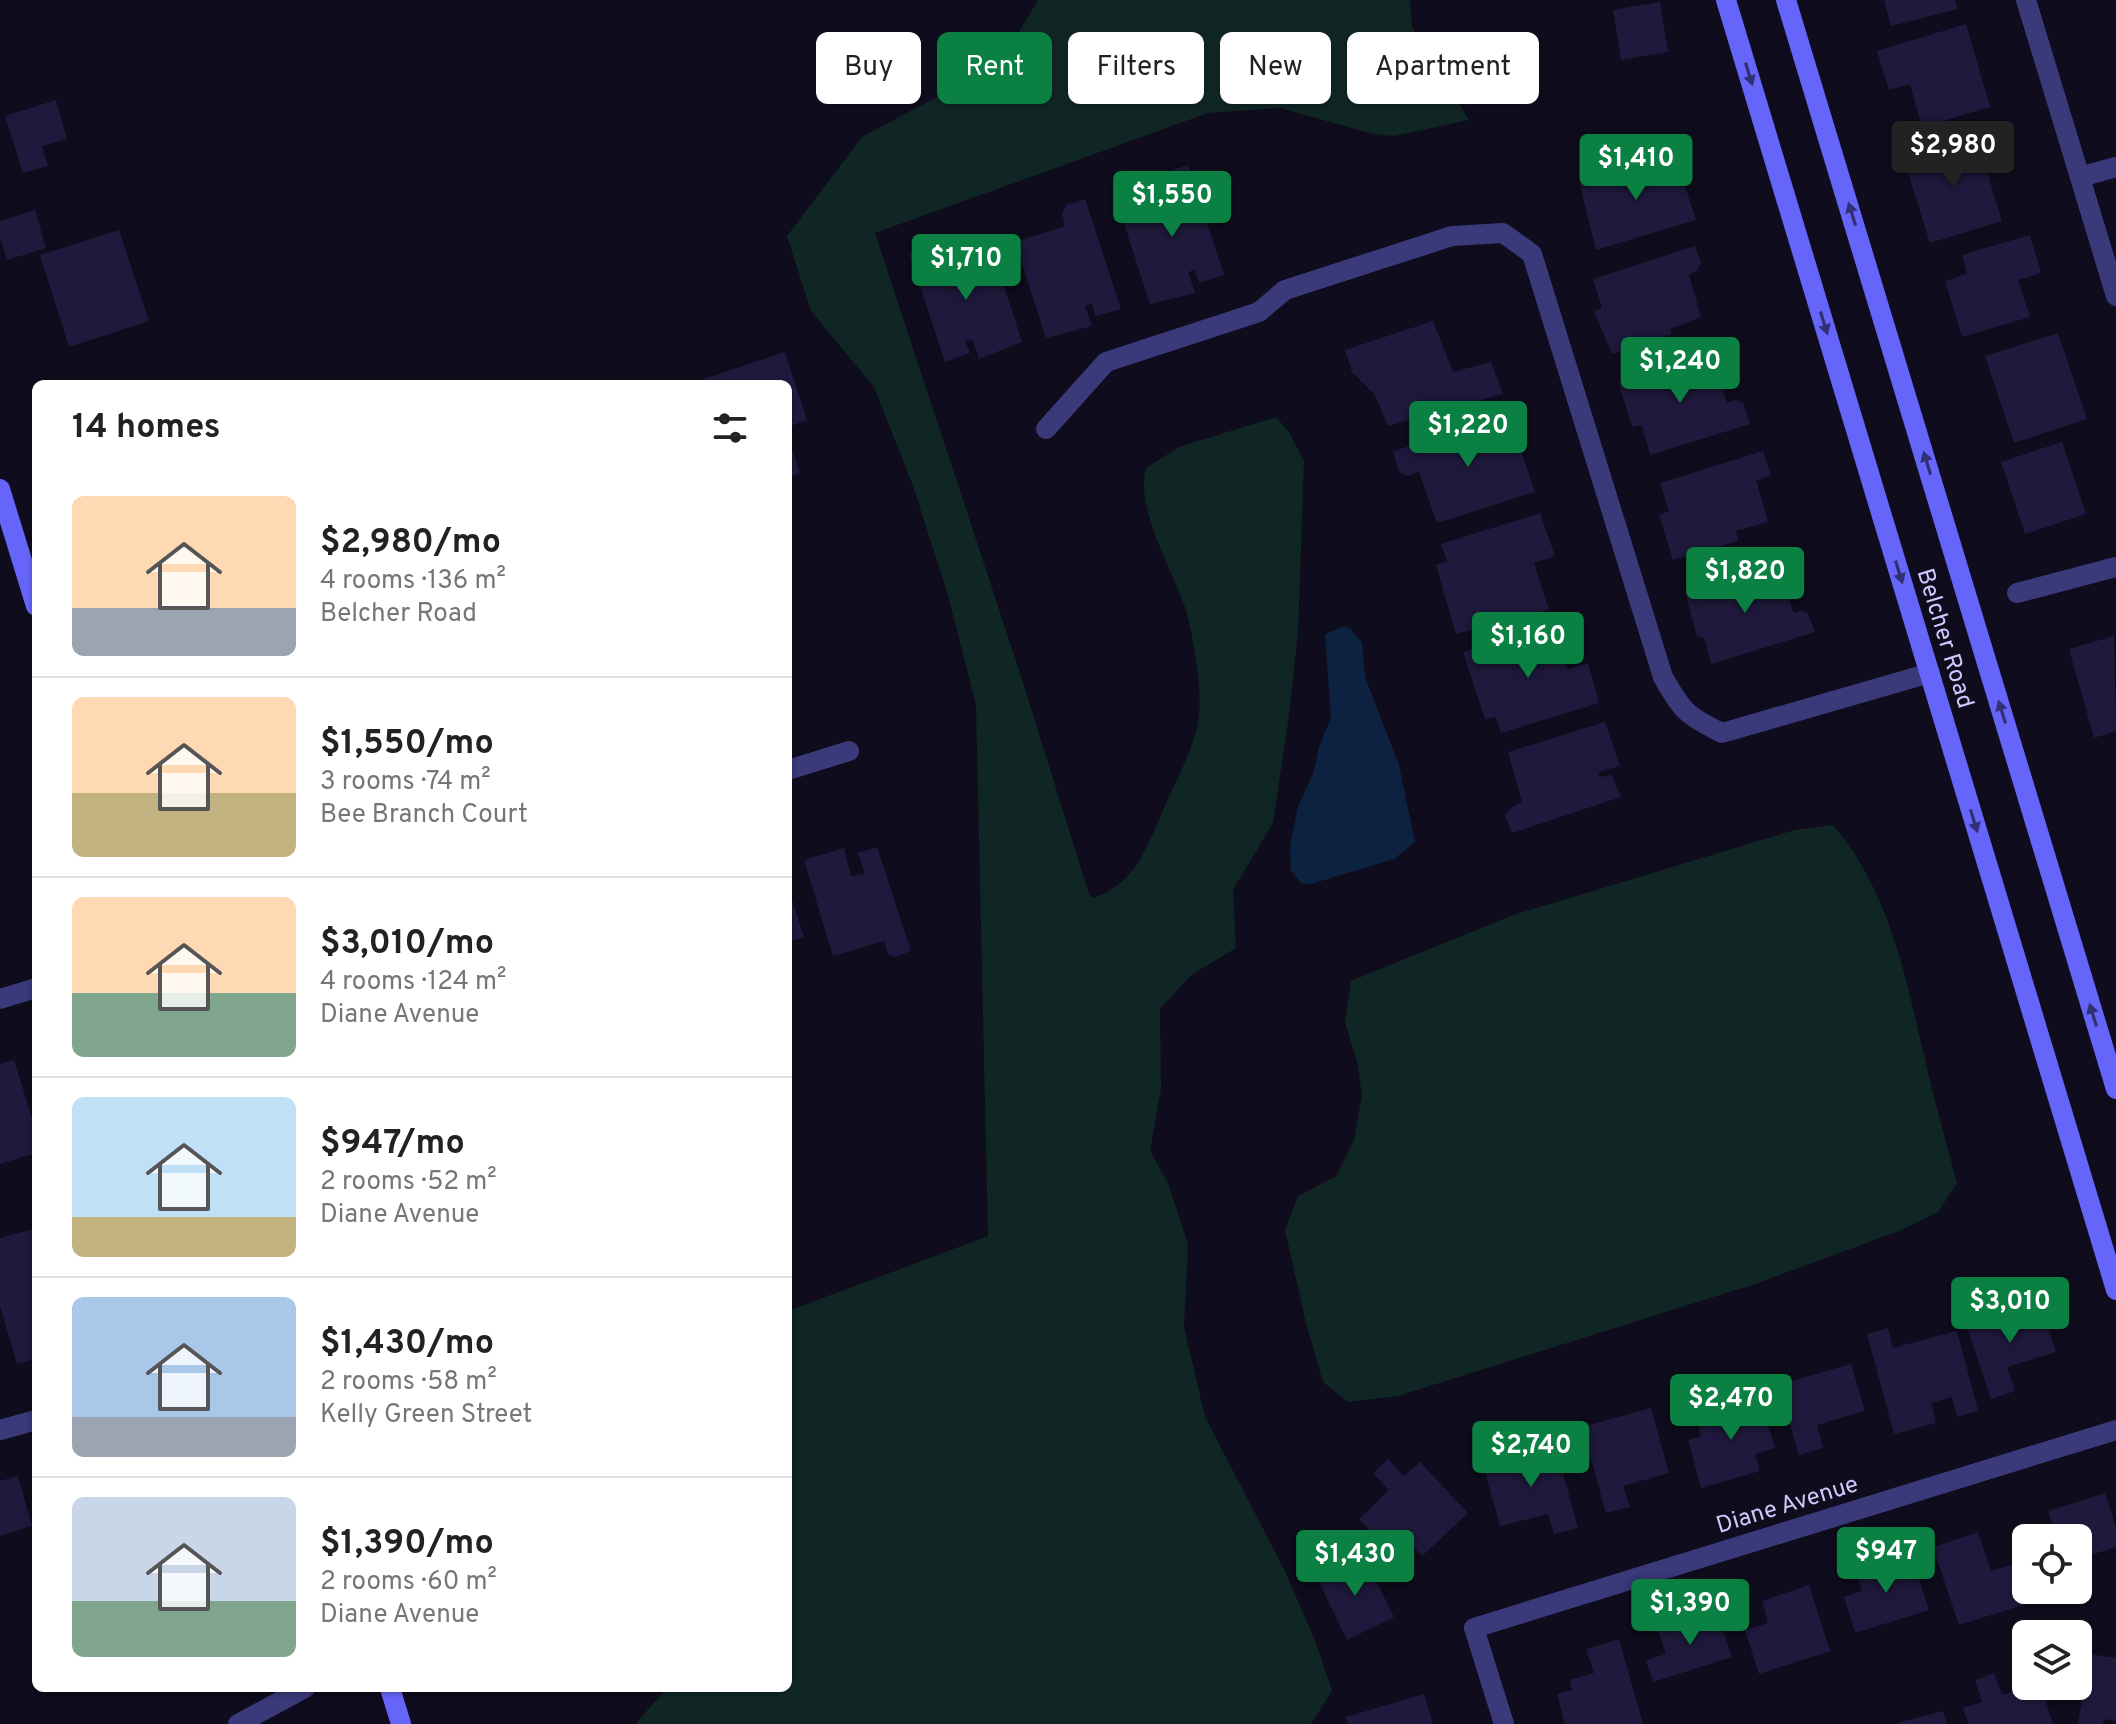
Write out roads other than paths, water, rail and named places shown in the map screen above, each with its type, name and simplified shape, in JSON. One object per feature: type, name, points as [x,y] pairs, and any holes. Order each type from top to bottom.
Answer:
[{"type":"main road","name":"Belcher Road","points":[[1726,0],[2116,1290]]},
{"type":"main road","name":"Belcher Road","points":[[1786,0],[2116,1089]]},
{"type":"main road","points":[[0,489],[32,593]]},
{"type":"main road","points":[[391,1692],[401,1724]]},
{"type":"street","points":[[2026,0],[2116,296]]},
{"type":"street","points":[[2080,177],[2116,167]]},
{"type":"street","points":[[1046,429],[1106,362],[1259,312],[1285,290],[1299,285],[1452,236],[1503,233],[1532,254],[1663,677],[1679,707],[1722,733],[1930,673]]},
{"type":"street","points":[[2017,593],[2116,567]]},
{"type":"street","points":[[792,769],[849,751]]},
{"type":"street","points":[[0,999],[32,989]]},
{"type":"street","points":[[0,1430],[32,1421]]},
{"type":"street","name":"Diane Avenue","points":[[1504,1724],[1474,1628],[2116,1430]]},
{"type":"street","points":[[238,1724],[298,1692]]},
{"type":"water","points":[[1344,626],[1350,628],[1362,643],[1365,677],[1399,765],[1415,842],[1394,859],[1311,884],[1301,883],[1291,871],[1290,847],[1298,806],[1313,774],[1319,747],[1331,718],[1325,634]]}]
